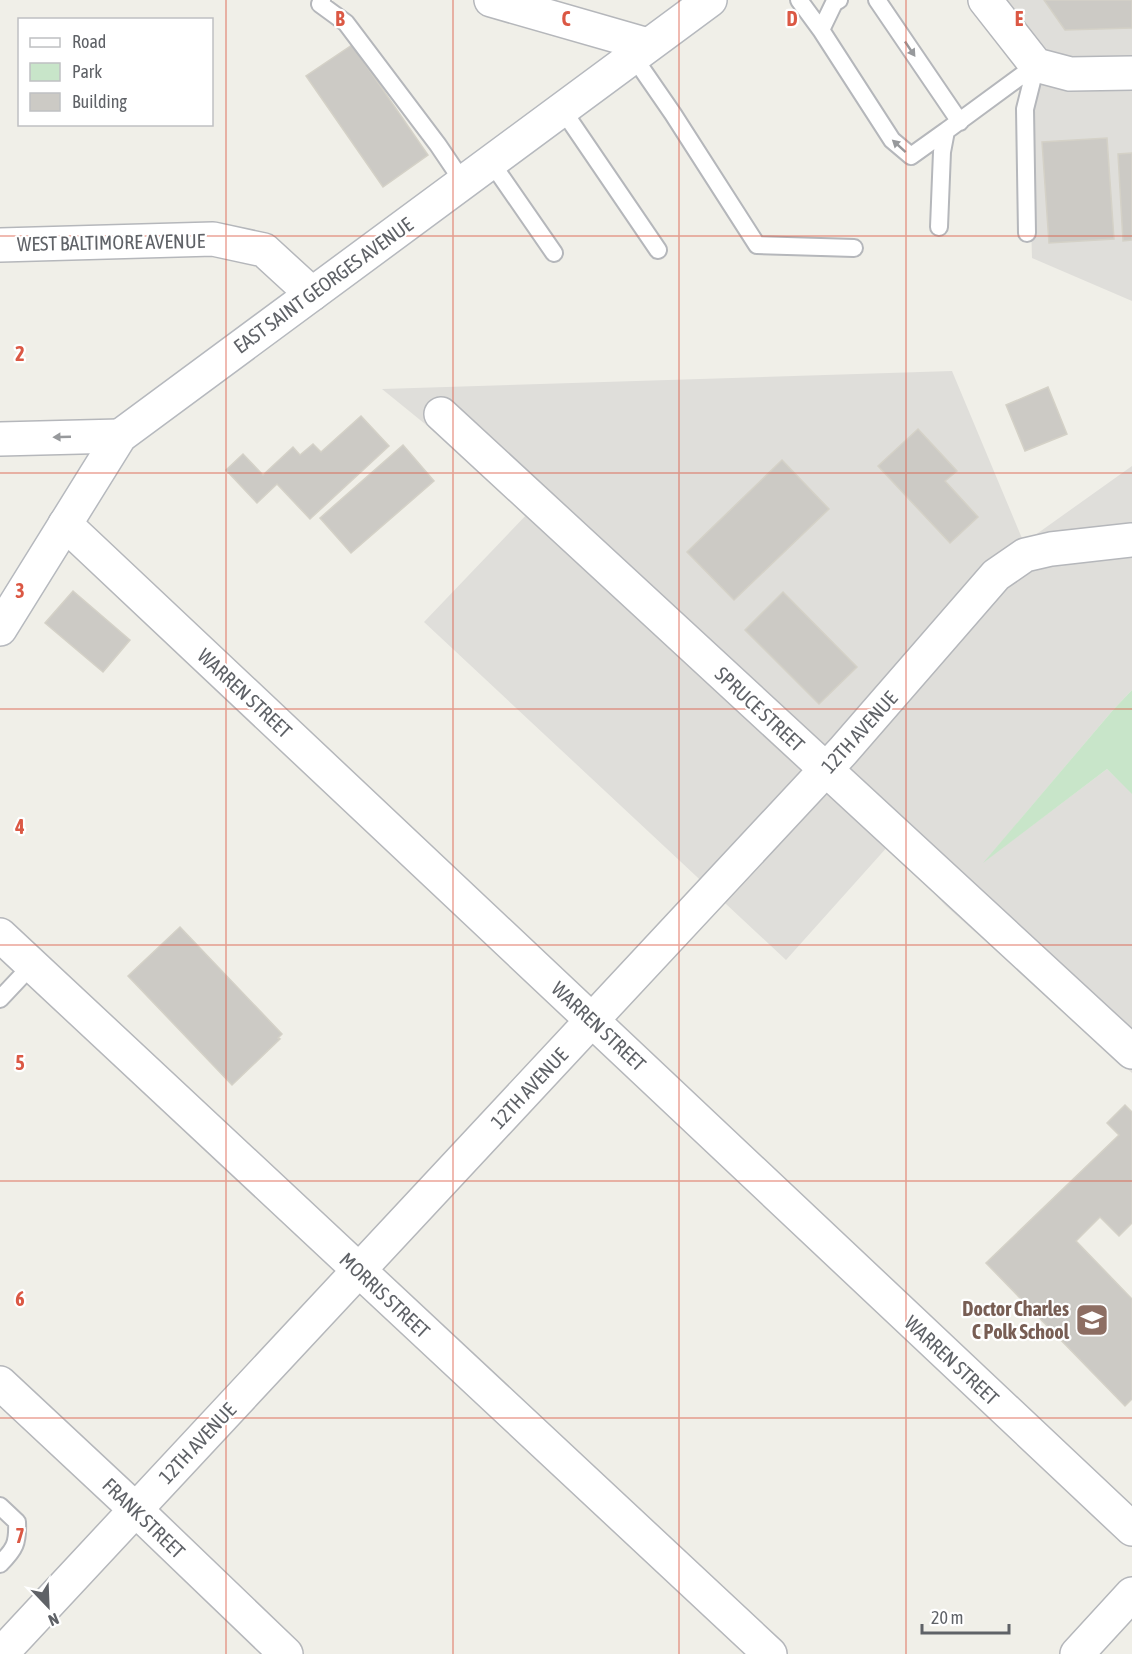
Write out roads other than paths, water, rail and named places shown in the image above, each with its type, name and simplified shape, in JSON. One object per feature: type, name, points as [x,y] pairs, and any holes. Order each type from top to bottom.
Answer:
[{"type":"street","points":[[491,0],[641,51]]},
{"type":"street","name":"EAST SAINT GEORGES AVENUE","points":[[0,629],[120,436],[710,0]]},
{"type":"street","points":[[985,0],[1036,65],[1070,74],[1132,73]]},
{"type":"street","name":"WEST BALTIMORE AVENUE","points":[[0,245],[213,239],[264,250],[312,294]]},
{"type":"street","name":"SPRUCE STREET","points":[[441,414],[1132,1052]]},
{"type":"street","points":[[0,439],[120,436]]},
{"type":"street","name":"WARREN STREET","points":[[65,524],[1132,1529]]},
{"type":"street","name":"12TH AVENUE","points":[[1,1654],[826,770],[996,575],[1025,555],[1069,547],[1132,540]]},
{"type":"street","name":"MORRIS STREET","points":[[0,936],[770,1654]]},
{"type":"street","name":"FRANK STREET","points":[[0,1383],[286,1654]]},
{"type":"street","points":[[1077,1654],[1132,1594]]},
{"type":"lane","points":[[322,0],[320,4],[346,24],[438,145],[463,182]]},
{"type":"lane","points":[[799,0],[892,140],[911,156],[1036,65]]},
{"type":"lane","points":[[821,30],[834,3],[839,0]]},
{"type":"lane","points":[[877,0],[953,126]]},
{"type":"lane","points":[[641,51],[673,114],[757,245],[854,248]]},
{"type":"lane","points":[[1027,233],[1025,109],[1036,65]]},
{"type":"lane","points":[[562,110],[658,250]]},
{"type":"lane","points":[[939,227],[942,152],[953,126]]},
{"type":"lane","points":[[491,162],[554,253]]},
{"type":"lane","points":[[0,999],[32,965]]},
{"type":"lane","points":[[0,1506],[17,1522],[18,1539],[9,1555],[0,1564]]},
{"type":"place","name":"Doctor Charles C Polk School","points":[[1092,1320]]}]
